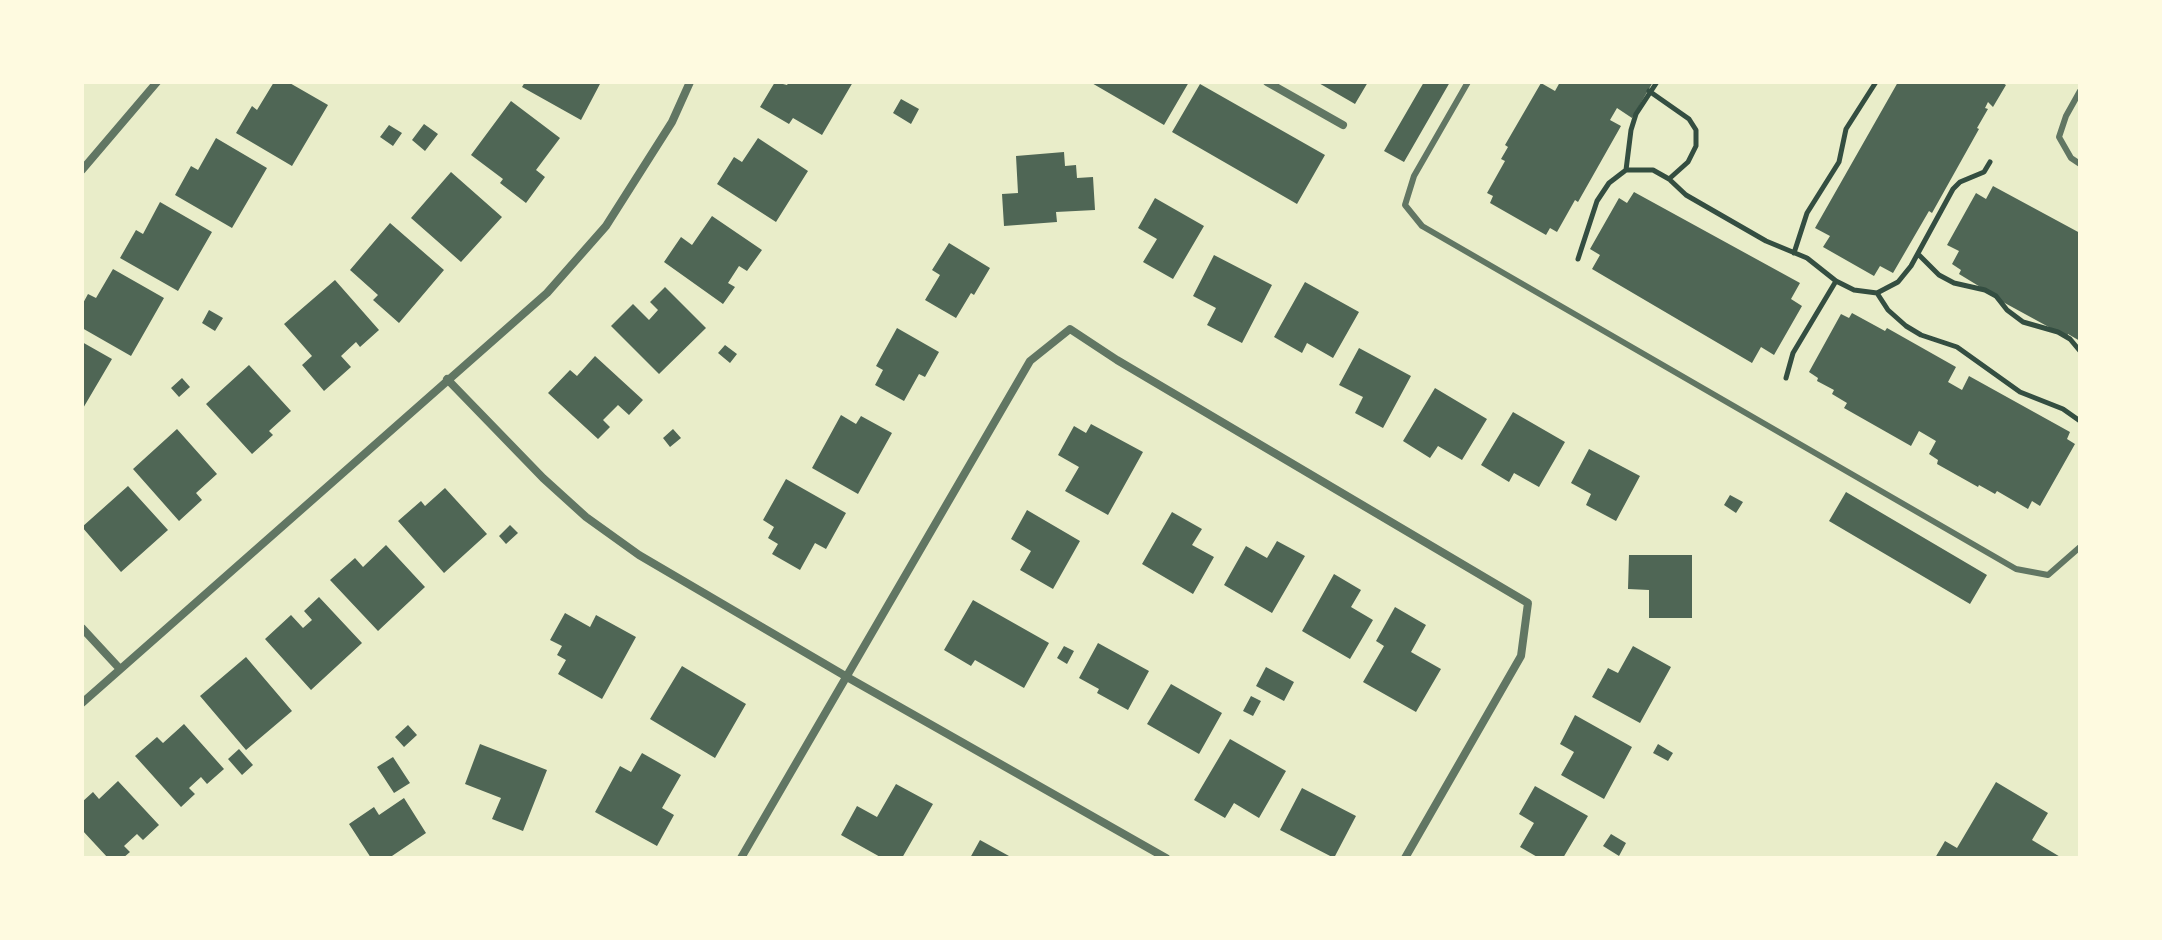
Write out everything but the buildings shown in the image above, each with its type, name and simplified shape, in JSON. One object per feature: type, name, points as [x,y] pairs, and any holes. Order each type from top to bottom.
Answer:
[{"type":"street","points":[[82,170],[157,82]]},
{"type":"street","points":[[82,703],[547,293],[606,226],[672,122],[690,82]]},
{"type":"street","points":[[1267,82],[1343,125]]},
{"type":"street","points":[[741,858],[1030,361],[1070,329],[1117,360],[1528,603],[1521,656],[1405,858]]},
{"type":"street","points":[[447,379],[533,468],[586,517],[639,555],[1166,858]]},
{"type":"street","points":[[82,628],[120,669]]},
{"type":"lane","points":[[1468,82],[1414,176],[1405,205],[1422,226],[2016,569],[2048,575],[2080,547]]},
{"type":"lane","points":[[2080,91],[2059,137],[2071,158],[2080,164]]},
{"type":"path","points":[[1626,170],[1636,114],[1657,82]]},
{"type":"path","points":[[1794,253],[1807,213],[1839,162],[1846,129],[1876,82]]},
{"type":"path","points":[[1649,91],[1689,119],[1696,130],[1696,146],[1688,162],[1669,179]]},
{"type":"path","points":[[1578,259],[1597,201],[1609,183],[1626,170],[1653,170],[1669,179],[1686,195],[1766,241],[1807,258],[1836,281],[1854,290],[1877,293],[1898,282],[1918,254],[1953,189],[1960,182],[1984,172],[1990,162]]},
{"type":"path","points":[[1918,254],[1939,275],[1954,283],[1985,290],[1996,296],[2007,310],[2023,322],[2058,332],[2070,339],[2080,351]]},
{"type":"path","points":[[1786,378],[1793,353],[1836,281]]},
{"type":"path","points":[[1877,293],[1888,310],[1906,326],[1921,335],[1957,347],[2020,392],[2063,409],[2080,421]]}]
